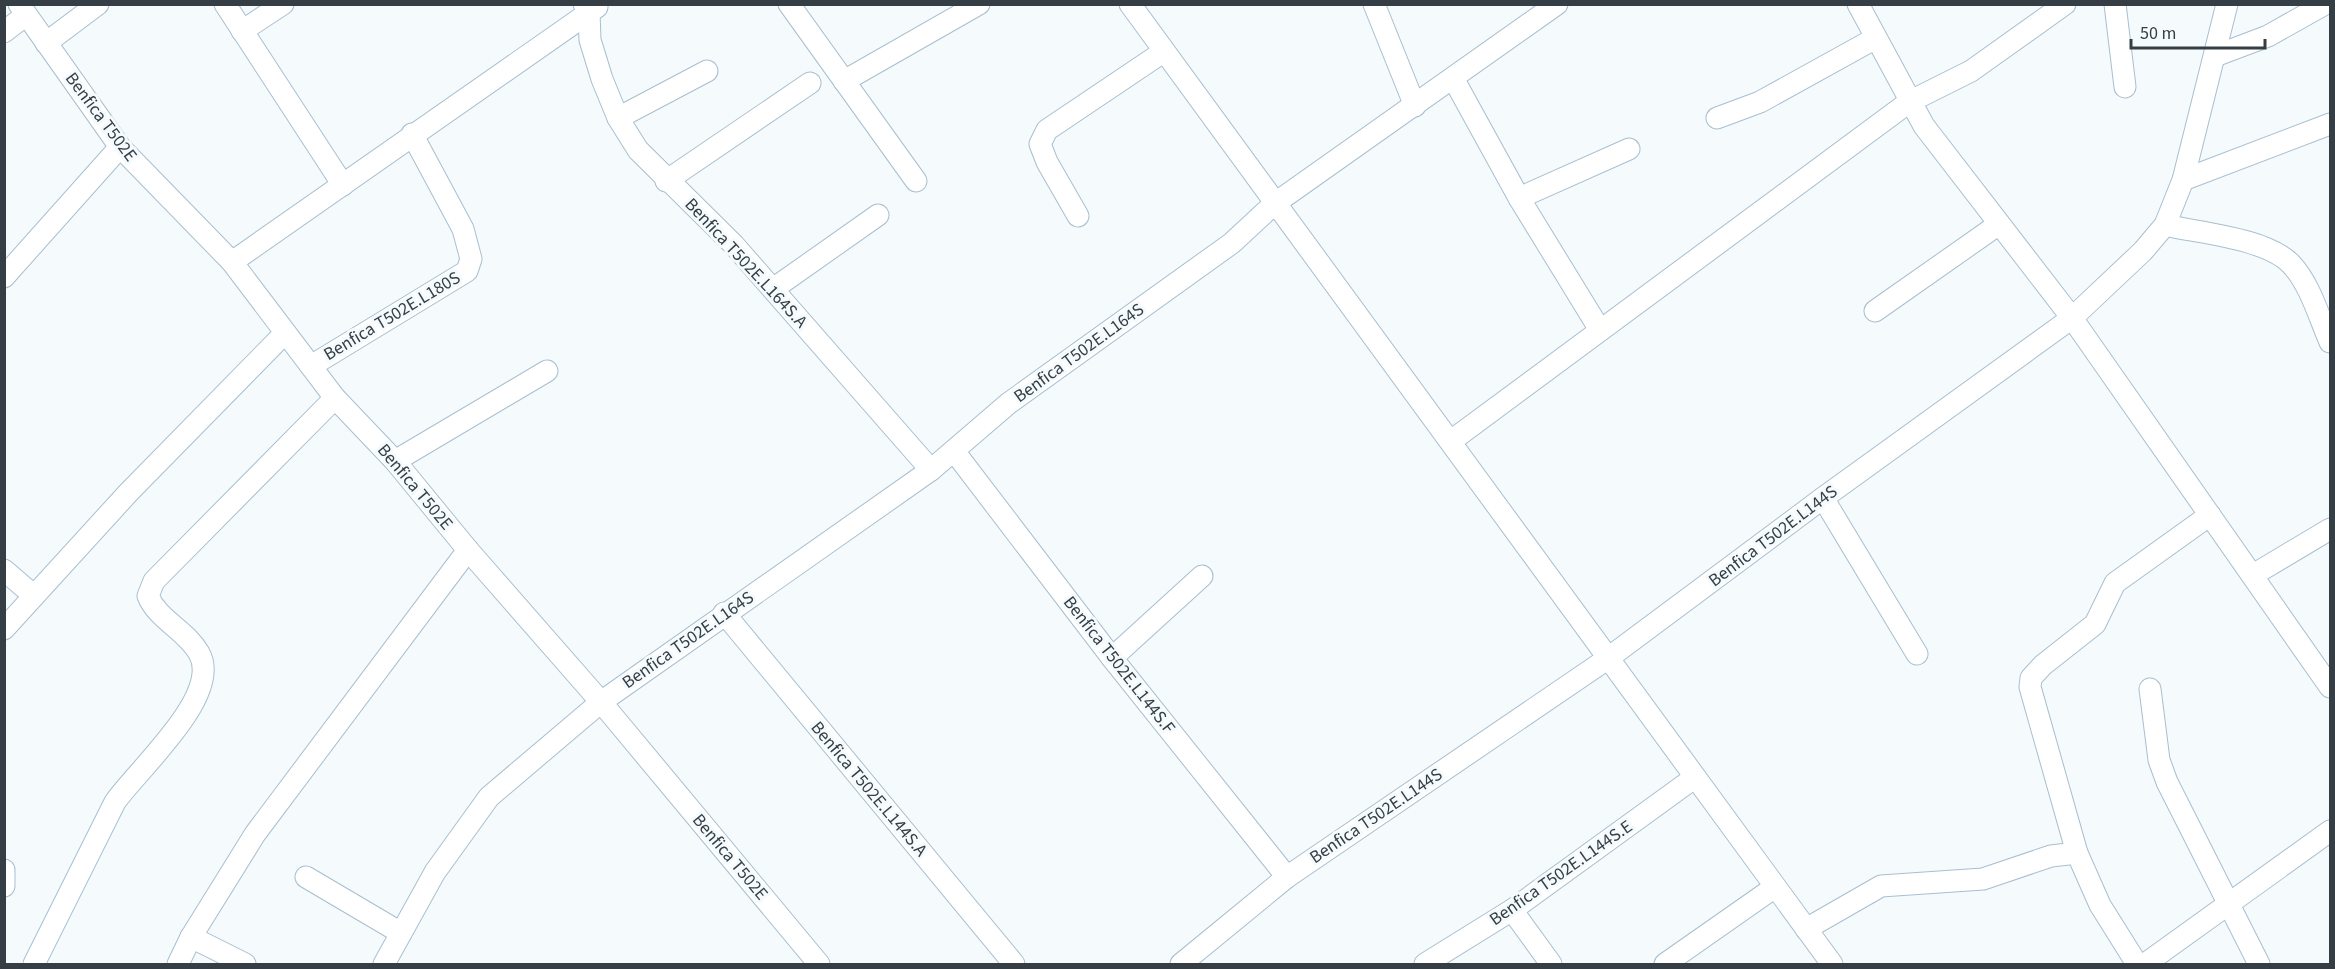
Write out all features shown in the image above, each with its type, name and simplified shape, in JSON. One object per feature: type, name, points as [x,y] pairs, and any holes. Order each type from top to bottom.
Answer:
[{"type":"street","points":[[46,43],[98,4]]},
{"type":"street","points":[[225,4],[343,185]]},
{"type":"street","points":[[242,31],[283,4]]},
{"type":"street","points":[[789,4],[916,181]]},
{"type":"street","points":[[844,81],[979,4]]},
{"type":"street","points":[[1130,4],[1274,204],[1451,441],[1607,659],[1832,964]]},
{"type":"street","points":[[1374,4],[1415,106]]},
{"type":"street","name":"Benfica T502E.L164S","points":[[384,964],[435,872],[489,797],[601,702],[724,613],[931,470],[1009,403],[1062,362],[1232,243],[1274,204],[1557,4]]},
{"type":"street","points":[[1858,4],[1874,39],[1924,126],[2073,318],[2331,687]]},
{"type":"street","points":[[1451,441],[1909,102],[1971,71],[2066,4]]},
{"type":"street","points":[[2115,4],[2125,87]]},
{"type":"street","name":"Benfica T502E.L144S","points":[[1194,961],[1287,877],[1607,659],[1823,498],[2073,318],[2143,251],[2165,225],[2182,180],[2227,4]]},
{"type":"street","points":[[2215,56],[2268,36],[2325,4]]},
{"type":"street","points":[[232,262],[591,7]]},
{"type":"street","name":"Benfica T502E.L164S.A","points":[[591,7],[590,40],[618,118],[638,150],[666,181],[734,245],[931,470]]},
{"type":"street","points":[[4,32],[22,10]]},
{"type":"street","name":"Benfica T502E","points":[[22,10],[120,147],[232,262],[335,398],[395,461],[468,550],[601,702],[819,964]]},
{"type":"street","points":[[1718,118],[1760,102],[1874,39]]},
{"type":"street","points":[[1078,216],[1047,162],[1040,144],[1047,130],[1163,52]]},
{"type":"street","points":[[618,118],[707,71]]},
{"type":"street","points":[[1453,78],[1519,198],[1600,330]]},
{"type":"street","points":[[666,181],[810,84]]},
{"type":"street","points":[[2182,180],[2328,132]]},
{"type":"street","name":"Benfica T502E.L180S","points":[[311,366],[467,271],[471,259],[463,229],[412,134]]},
{"type":"street","points":[[4,277],[120,147]]},
{"type":"street","points":[[1519,198],[1629,149]]},
{"type":"street","points":[[773,289],[878,215]]},
{"type":"street","points":[[1875,311],[1999,224]]},
{"type":"street","points":[[2165,225],[2244,242],[2270,250],[2290,263],[2302,280],[2331,342]]},
{"type":"street","points":[[4,629],[128,493],[285,333]]},
{"type":"street","points":[[395,461],[547,372]]},
{"type":"street","points":[[34,964],[115,802],[130,780],[164,744],[203,683],[205,669],[199,653],[183,633],[153,608],[148,596],[154,581],[335,398]]},
{"type":"street","name":"Benfica T502E.L144S.F","points":[[954,451],[1112,658],[1287,877]]},
{"type":"street","points":[[1823,498],[1917,654]]},
{"type":"street","points":[[2137,964],[2100,905],[2077,853],[2030,687],[2031,678],[2043,665],[2095,624],[2115,583],[2210,515]]},
{"type":"street","points":[[2253,575],[2331,529]]},
{"type":"street","points":[[178,964],[255,834],[468,550]]},
{"type":"street","points":[[4,570],[33,595]]},
{"type":"street","points":[[1112,658],[1202,576]]},
{"type":"street","name":"Benfica T502E.L144S.A","points":[[724,613],[1014,964]]},
{"type":"street","points":[[2150,689],[2159,760],[2228,906],[2259,964]]},
{"type":"street","name":"Benfica T502E.L144S.E","points":[[1425,964],[1512,910],[1694,778]]},
{"type":"street","points":[[2145,964],[2331,831]]},
{"type":"street","points":[[1806,928],[1881,886],[1983,879],[2051,856],[2077,853]]},
{"type":"street","points":[[4,870],[4,886]]},
{"type":"street","points":[[306,877],[400,933]]},
{"type":"street","points":[[1665,964],[1775,887]]},
{"type":"street","points":[[1512,910],[1551,964]]},
{"type":"street","points":[[192,937],[245,964]]}]
